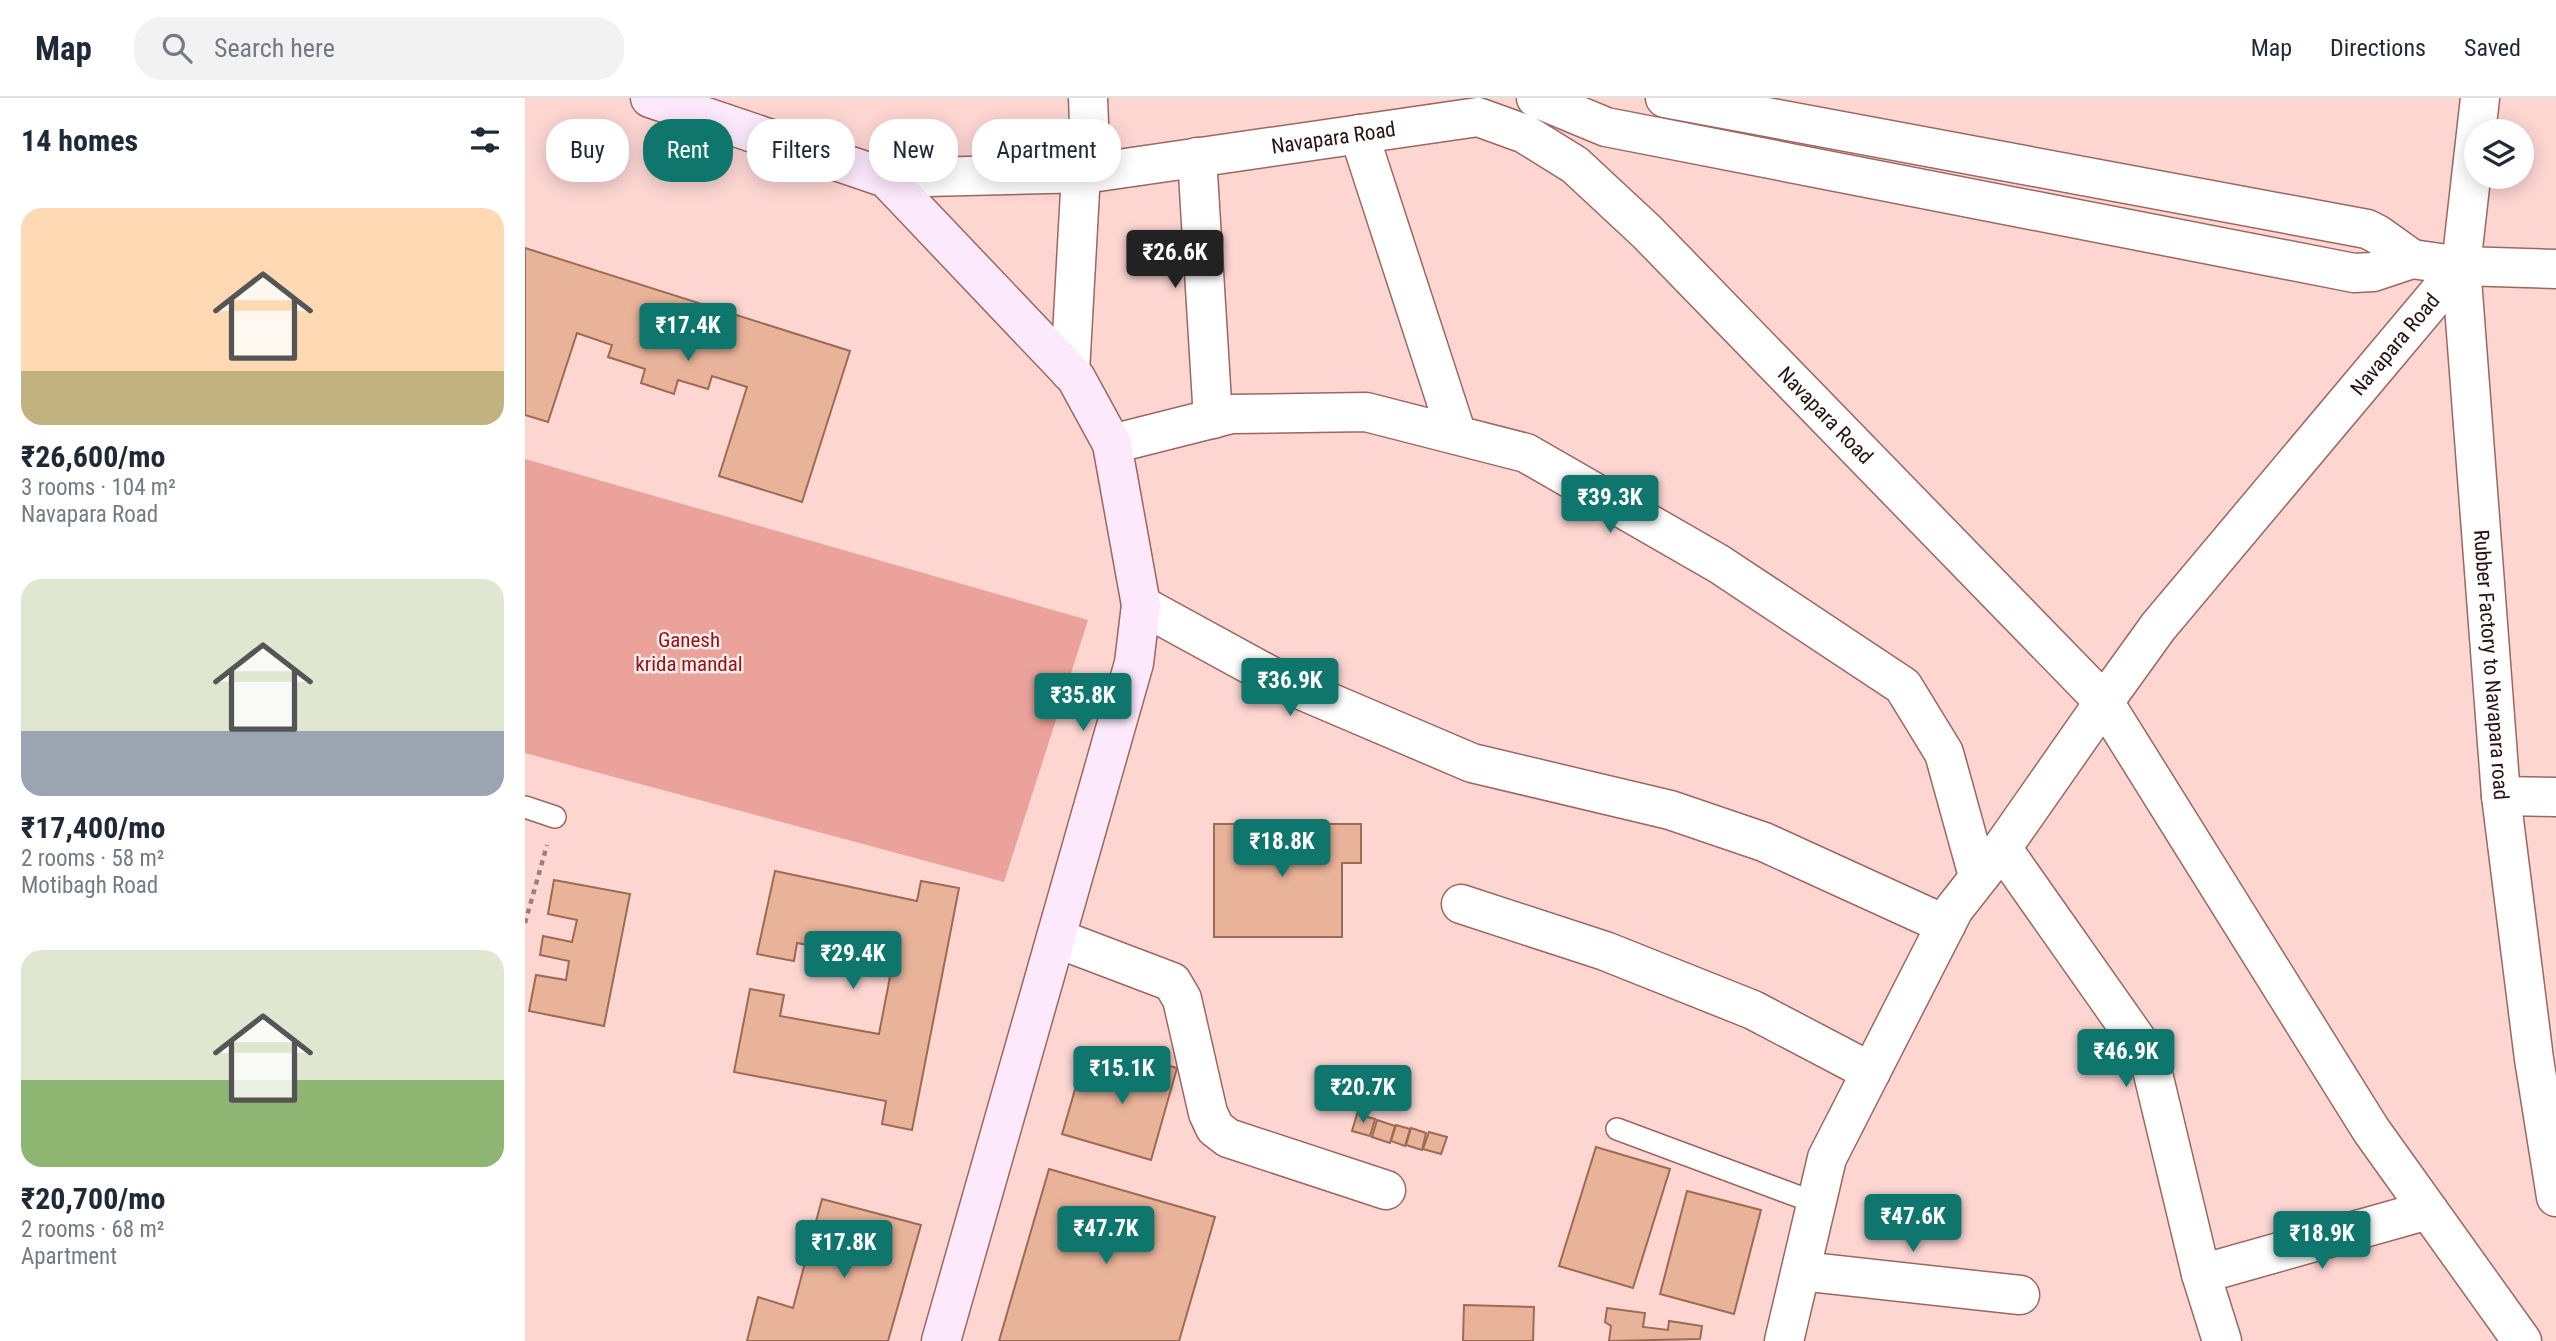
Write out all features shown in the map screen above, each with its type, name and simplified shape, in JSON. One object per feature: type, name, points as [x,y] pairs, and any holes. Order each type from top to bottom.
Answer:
[{"type":"main road","points":[[650,98],[869,172]]},
{"type":"main road","points":[[890,182],[1070,372],[1112,444],[1141,605],[1134,663],[941,1341]]},
{"type":"street","points":[[1087,98],[1087,119]]},
{"type":"street","points":[[1477,107],[1524,98]]},
{"type":"street","points":[[1536,98],[1606,127],[2354,273],[2374,272],[2412,259],[2461,266],[2556,270]]},
{"type":"street","points":[[1665,98],[2367,229],[2412,259]]},
{"type":"street","name":"Rubber Factory to Navapara road","points":[[2480,98],[2461,266],[2501,796],[2534,1059],[2556,1197]]},
{"type":"street","name":"Navapara Road","points":[[1121,168],[1359,134],[1477,107],[1575,165],[1620,207],[2104,702],[2158,627],[2461,266]]},
{"type":"street","points":[[1359,134],[1457,436]]},
{"type":"street","points":[[1197,158],[1213,419]]},
{"type":"street","points":[[1070,372],[1085,182]]},
{"type":"street","points":[[1112,444],[1231,414],[1366,412],[1526,453],[1720,564],[1903,686],[1944,753],[1990,862],[2149,1057],[2201,1274],[2222,1341]]},
{"type":"street","points":[[1141,605],[1282,682],[1472,762],[1670,810],[1764,842],[1946,925]]},
{"type":"street","points":[[1784,1341],[1827,1158],[1954,909],[2104,702],[2371,1130],[2522,1341]]},
{"type":"street","points":[[2501,796],[2556,797]]},
{"type":"street","points":[[1461,904],[1605,951],[1753,1010],[1871,1072]]},
{"type":"street","points":[[1056,938],[1172,982],[1182,999],[1208,1113],[1215,1128],[1228,1138],[1386,1191]]},
{"type":"street","points":[[2201,1274],[2428,1210]]},
{"type":"street","points":[[1801,1272],[2020,1295]]},
{"type":"lane","points":[[525,807],[555,817]]},
{"type":"lane","points":[[1617,1129],[1817,1203]]},
{"type":"path","points":[[525,923],[555,817]]},
{"type":"green space","name":"Ganesh krida mandal","points":[[525,459],[1088,620],[1004,882],[525,753]]},
{"type":"building","points":[[525,248],[850,351],[802,502],[719,476],[747,387],[712,376],[708,389],[678,380],[674,394],[641,383],[645,369],[608,357],[612,345],[577,333],[548,422],[525,415]]},
{"type":"building","points":[[1214,824],[1361,824],[1361,863],[1342,863],[1342,937],[1214,937]]},
{"type":"building","points":[[775,871],[917,901],[921,881],[959,888],[912,1130],[882,1124],[886,1101],[734,1072],[750,989],[784,995],[780,1016],[879,1034],[893,961],[797,943],[794,961],[757,954]]},
{"type":"building","points":[[554,880],[630,894],[604,1026],[529,1011],[536,975],[566,980],[569,961],[540,955],[543,936],[572,942],[577,920],[548,914]]},
{"type":"building","points":[[1113,1050],[1177,1068],[1151,1160],[1062,1134],[1079,1076],[1104,1083]]},
{"type":"building","points":[[1357,1114],[1375,1119],[1370,1136],[1352,1131]]},
{"type":"building","points":[[1377,1120],[1395,1126],[1390,1143],[1372,1137]]},
{"type":"building","points":[[1396,1125],[1410,1129],[1405,1146],[1391,1141]]},
{"type":"building","points":[[1411,1128],[1426,1133],[1422,1150],[1406,1145]]},
{"type":"building","points":[[1429,1132],[1447,1137],[1441,1154],[1423,1149]]},
{"type":"building","points":[[1596,1147],[1670,1169],[1633,1288],[1559,1266]]},
{"type":"building","points":[[1049,1169],[1215,1217],[1179,1341],[999,1341]]},
{"type":"building","points":[[1687,1191],[1761,1210],[1734,1314],[1660,1294]]},
{"type":"building","points":[[822,1199],[921,1225],[888,1341],[747,1341],[758,1297],[793,1308]]},
{"type":"building","points":[[1464,1305],[1534,1307],[1533,1341],[1463,1341]]},
{"type":"building","points":[[1607,1308],[1645,1313],[1643,1327],[1668,1330],[1669,1321],[1702,1326],[1700,1339],[1609,1341],[1611,1326],[1605,1322]]}]
